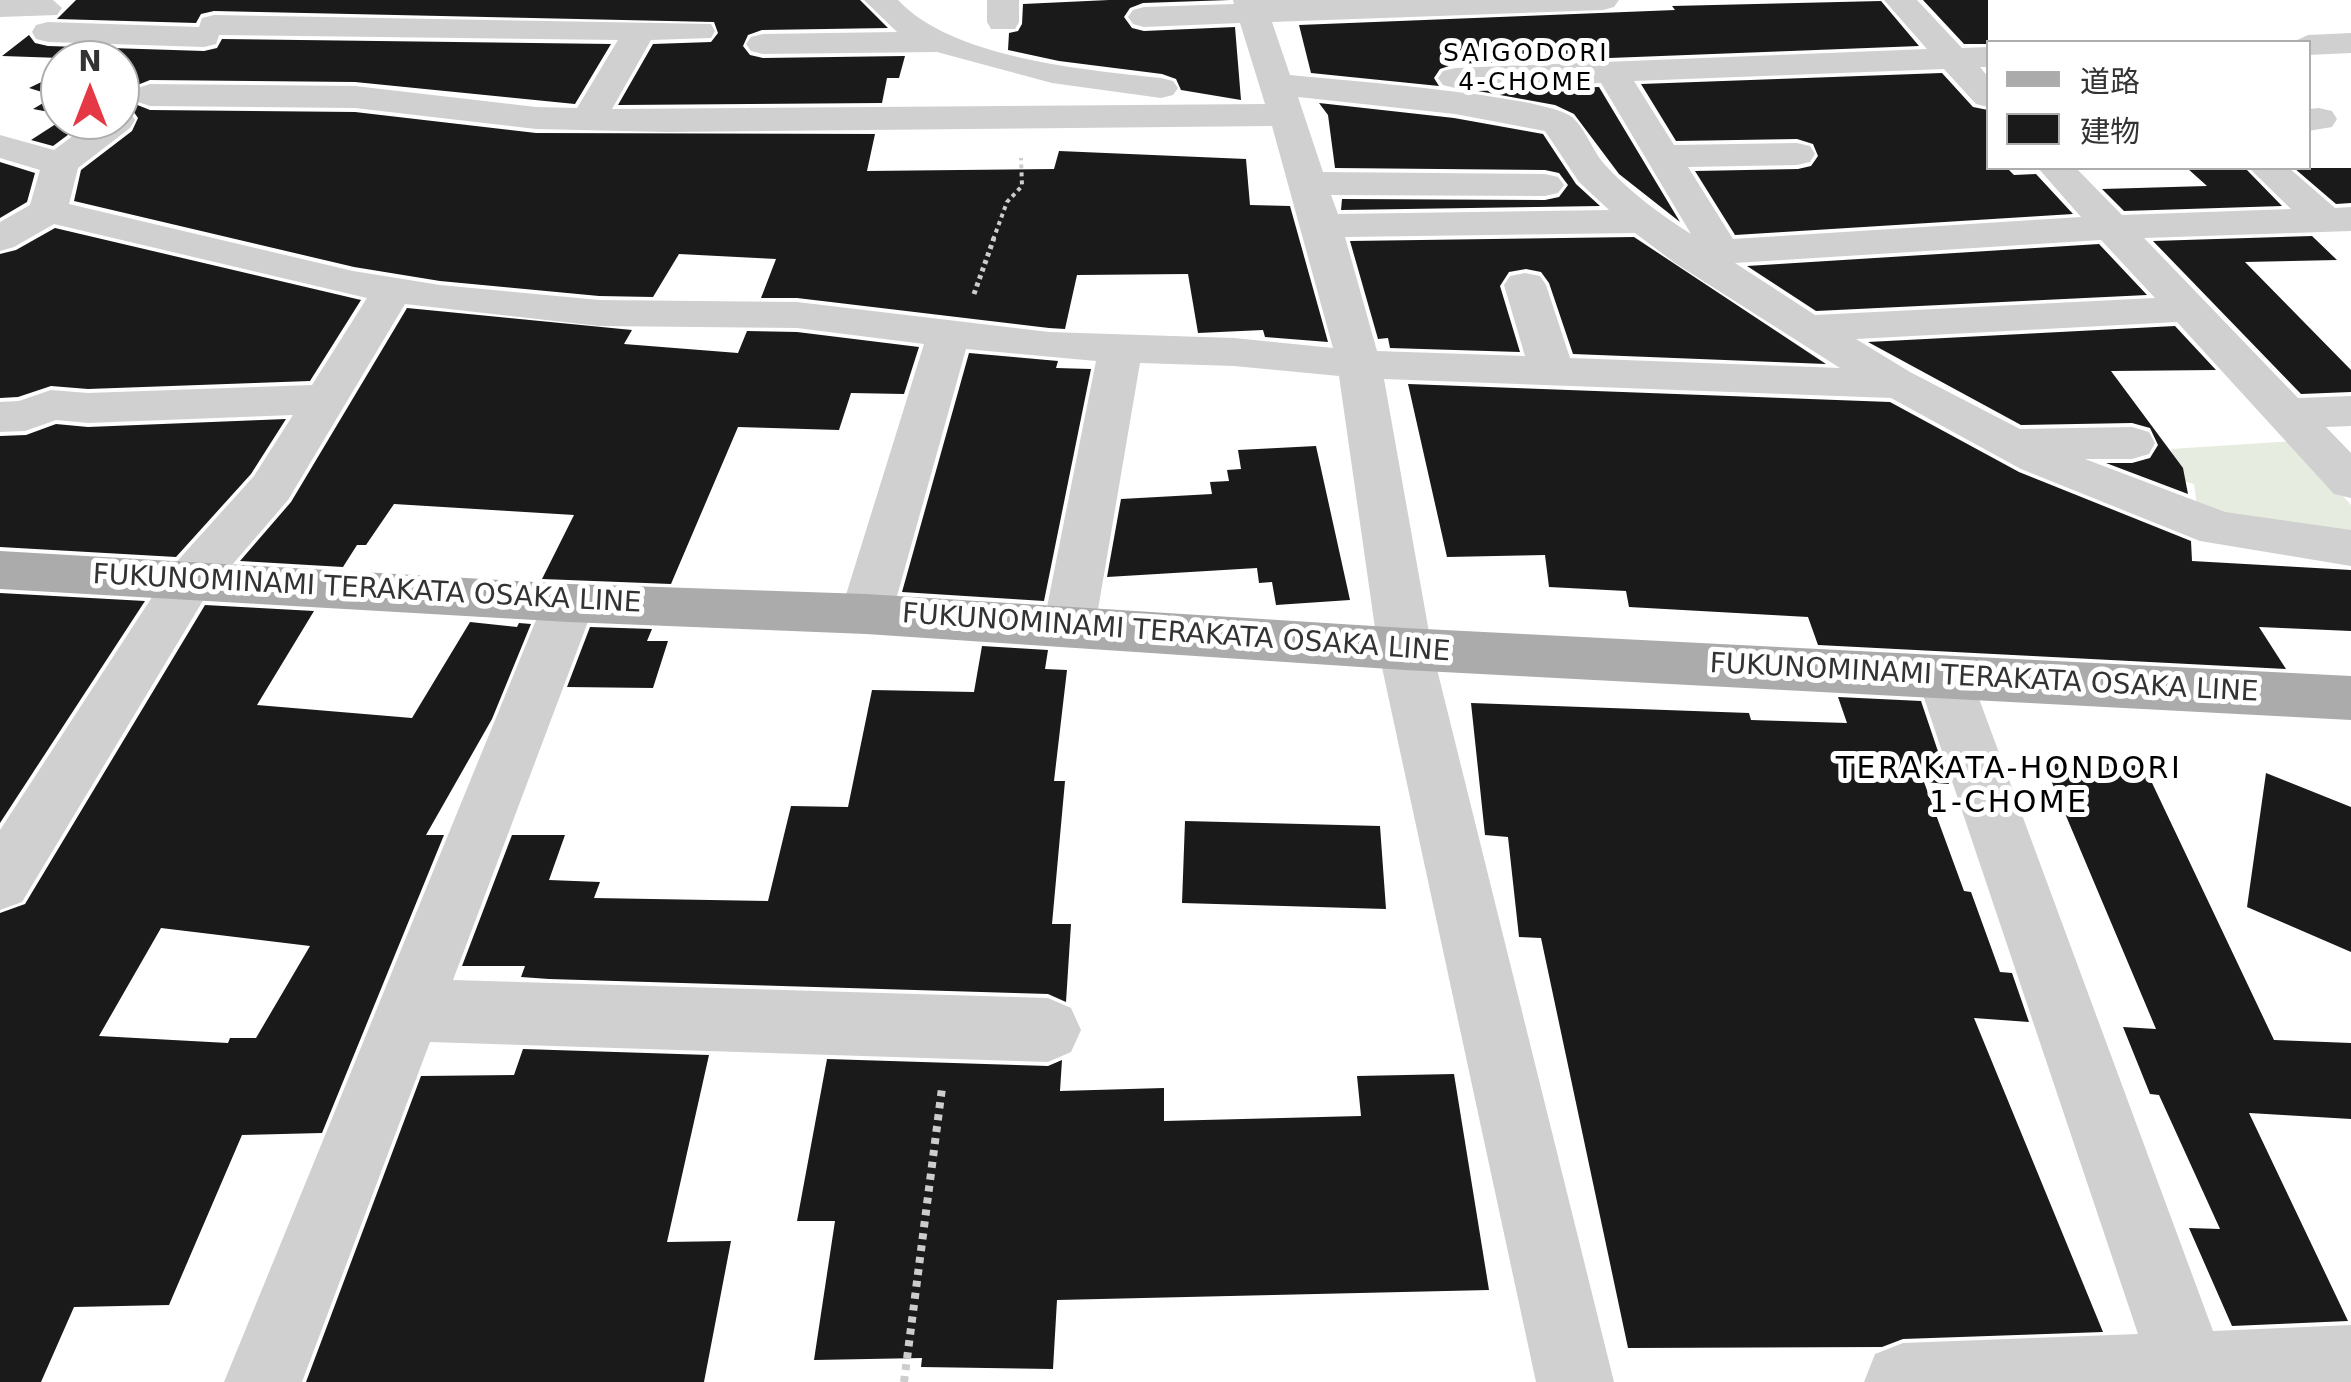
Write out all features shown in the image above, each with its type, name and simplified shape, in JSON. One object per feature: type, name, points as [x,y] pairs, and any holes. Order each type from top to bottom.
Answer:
[{"type":"main road","name":"FUKUNOMINAMI TERAKATA OSAKA LINE","points":[[0,570],[569,602],[866,614],[1406,649],[2351,698]]},
{"type":"street","points":[[880,0],[894,18],[938,42]]},
{"type":"street","points":[[1144,17],[1251,7],[1604,0]]},
{"type":"street","points":[[1900,0],[1986,96]]},
{"type":"street","points":[[0,7],[47,20],[699,31]]},
{"type":"street","points":[[1251,7],[1359,364],[1406,649],[1575,1382]]},
{"type":"street","points":[[140,103],[219,21]]},
{"type":"street","points":[[744,118],[767,29],[938,42],[1128,86],[1276,85],[1986,57]]},
{"type":"street","points":[[590,120],[640,30]]},
{"type":"street","points":[[2326,44],[2351,69]]},
{"type":"street","points":[[1229,50],[1276,85]]},
{"type":"street","points":[[1612,72],[1662,156],[1705,253]]},
{"type":"street","points":[[150,95],[355,97],[536,118],[590,120],[1020,117],[1276,85],[1529,114],[1558,123],[1592,174],[1644,221],[1705,253],[1807,329],[2006,443],[2218,530],[2351,548]]},
{"type":"street","points":[[48,211],[60,164],[91,140]]},
{"type":"street","points":[[0,146],[60,164]]},
{"type":"street","points":[[1662,156],[1796,154]]},
{"type":"street","points":[[2058,170],[2351,482]]},
{"type":"street","points":[[2270,170],[2338,219]]},
{"type":"street","points":[[1314,205],[1545,185]]},
{"type":"street","points":[[1314,205],[1644,221]]},
{"type":"street","points":[[1,237],[48,211],[393,290],[599,313],[797,315],[953,336],[1120,350],[1234,352],[1359,364],[1900,384]]},
{"type":"street","points":[[1705,253],[2112,227],[2338,219]]},
{"type":"street","points":[[1525,285],[1552,371]]},
{"type":"street","points":[[0,883],[189,581],[270,488],[393,290]]},
{"type":"street","points":[[1807,329],[2185,309]]},
{"type":"street","points":[[866,614],[953,336]]},
{"type":"street","points":[[1069,627],[1120,350]]},
{"type":"street","points":[[0,417],[25,416],[50,405],[88,408],[328,400]]},
{"type":"street","points":[[2285,413],[2351,412]]},
{"type":"street","points":[[2006,443],[2132,443]]},
{"type":"street","points":[[263,1382],[569,602]]},
{"type":"street","points":[[1944,678],[2189,1370]]},
{"type":"street","points":[[410,1010],[1048,1030]]},
{"type":"street","points":[[1902,1382],[2351,1364]]},
{"type":"path","points":[[953,336],[1007,202],[1022,186],[1020,117]]},
{"type":"path","points":[[904,1382],[950,1027]]},
{"type":"shaded area","points":[[2294,441],[2351,505],[2351,533],[2198,512],[2194,484],[2179,480],[2171,449]]},
{"type":"building","points":[[76,0],[860,0],[888,28],[762,30],[748,35],[743,46],[750,55],[763,58],[905,56],[899,78],[887,78],[882,103],[618,105],[653,44],[711,42],[718,33],[714,22],[214,11],[201,14],[196,23],[57,19]]},
{"type":"building","points":[[1230,0],[1143,3],[1130,8],[1124,17],[1132,28],[1144,31],[1235,27],[1241,100],[1181,90],[1176,79],[1162,74],[1059,61],[1008,50],[1009,33],[1018,31],[1022,24],[1023,4]]},
{"type":"building","points":[[1923,0],[1988,0],[1986,44],[1964,44]]},
{"type":"building","points":[[1881,1],[1919,46],[1455,64],[1440,69],[1434,78],[1439,86],[1311,73],[1299,25],[1675,10],[1672,6]]},
{"type":"building","points":[[29,35],[40,44],[40,57],[2,56]]},
{"type":"building","points":[[222,39],[611,44],[575,104],[355,82],[150,80],[140,84],[140,49],[204,51],[217,48]]},
{"type":"building","points":[[1942,73],[1973,107],[1986,110],[1986,170],[2036,174],[2073,214],[1735,235],[1695,171],[1798,169],[1811,166],[1818,156],[1813,144],[1797,139],[1676,141],[1641,84]]},
{"type":"building","points":[[1599,87],[1680,222],[1619,174],[1574,114],[1555,105],[1478,91]]},
{"type":"building","points":[[1319,103],[1454,118],[1543,134],[1576,184],[1600,206],[1341,210],[1342,199],[1545,200],[1559,197],[1568,185],[1559,173],[1545,170],[1335,168],[1328,115]]},
{"type":"building","points":[[140,106],[150,110],[355,112],[536,133],[875,134],[867,171],[1054,169],[1059,151],[1246,159],[1250,205],[1290,206],[1328,342],[1265,337],[1263,330],[1198,333],[1188,274],[1077,275],[1065,329],[797,298],[761,298],[776,259],[679,254],[653,297],[599,296],[440,281],[354,267],[74,201],[81,170],[120,140],[140,140]]},
{"type":"building","points":[[40,134],[40,140],[61,140],[53,146],[31,140]]},
{"type":"building","points":[[0,162],[35,173],[27,202],[0,218]]},
{"type":"building","points":[[2351,168],[2351,203],[2336,204],[2296,170]]},
{"type":"building","points":[[2189,170],[2247,170],[2282,206],[2124,211],[2102,189],[2207,186]]},
{"type":"building","points":[[55,228],[361,300],[310,381],[88,389],[51,386],[18,397],[0,398],[0,254],[16,250]]},
{"type":"building","points":[[2312,236],[2337,260],[2245,262],[2351,370],[2351,392],[2301,394],[2153,241]]},
{"type":"building","points":[[1634,237],[1826,364],[1573,354],[1549,283],[1541,272],[1526,269],[1509,272],[1500,286],[1520,352],[1390,348],[1388,338],[1378,339],[1350,241]]},
{"type":"building","points":[[2099,244],[2147,295],[1816,311],[1747,266]]},
{"type":"building","points":[[407,308],[632,330],[624,344],[738,353],[747,331],[797,332],[919,347],[904,394],[851,393],[839,430],[738,427],[671,584],[542,579],[574,515],[394,504],[366,545],[357,545],[343,567],[240,561],[291,502]]},
{"type":"building","points":[[2175,326],[2216,370],[2111,371],[2183,468],[2188,494],[2106,463],[2150,458],[2158,445],[2150,428],[2132,423],[2021,425],[1868,342]]},
{"type":"building","points":[[969,353],[1058,361],[1056,368],[1091,369],[1044,601],[902,592]]},
{"type":"building","points":[[1408,384],[1890,402],[2019,472],[2191,541],[2192,561],[2351,570],[2351,631],[2259,627],[2286,669],[1818,645],[1808,617],[1629,607],[1626,591],[1549,587],[1545,555],[1447,557]]},
{"type":"building","points":[[286,419],[251,474],[176,557],[0,547],[0,436],[26,435],[56,424],[88,427]]},
{"type":"building","points":[[1316,446],[1350,600],[1276,605],[1272,582],[1259,583],[1257,568],[1107,577],[1121,499],[1212,494],[1210,482],[1229,481],[1227,470],[1241,469],[1238,450]]},
{"type":"building","points":[[0,593],[145,601],[0,823]]},
{"type":"building","points":[[205,605],[314,611],[257,705],[412,718],[470,622],[517,627],[519,623],[531,624],[492,719],[426,835],[444,835],[322,1133],[242,1135],[169,1305],[74,1307],[41,1382],[0,1382],[0,913],[25,904]],"holes":[[[161,928],[310,946],[256,1038],[230,1038],[228,1043],[99,1036]]]},
{"type":"building","points":[[590,627],[652,629],[647,641],[668,641],[653,688],[567,687]]},
{"type":"building","points":[[982,646],[1048,650],[1045,669],[1067,670],[1054,781],[1065,781],[1052,924],[1071,924],[1066,1002],[1048,994],[549,979],[521,977],[525,966],[462,966],[512,835],[565,835],[549,880],[600,882],[594,898],[768,901],[791,806],[848,807],[872,690],[974,692]]},
{"type":"building","points":[[1838,697],[1921,701],[1949,784],[1924,782],[1964,891],[1971,892],[2000,972],[2012,973],[2029,1022],[1974,1018],[2103,1332],[1903,1339],[1882,1347],[1628,1348],[1541,938],[1519,937],[1508,837],[1485,835],[1471,703],[1749,713],[1751,720],[1847,723]]},
{"type":"building","points":[[2042,759],[2144,766],[2274,1040],[2351,1043],[2351,1119],[2249,1113],[2348,1321],[2232,1326],[2189,1228],[2220,1229],[2159,1095],[2150,1094],[2123,1027],[2156,1029]]},
{"type":"building","points":[[2266,773],[2351,807],[2351,952],[2247,907]]},
{"type":"building","points":[[1185,821],[1380,826],[1386,909],[1182,903]]},
{"type":"building","points":[[523,1049],[709,1055],[667,1242],[731,1241],[704,1382],[306,1382],[421,1076],[514,1075]]},
{"type":"building","points":[[827,1059],[1048,1066],[1062,1060],[1060,1091],[1164,1088],[1164,1121],[1361,1116],[1357,1076],[1454,1074],[1489,1290],[1057,1300],[1053,1369],[921,1367],[922,1358],[814,1360],[835,1221],[797,1221]]},
{"type":"district","name":"SAIGODORI 4-CHOME","points":[[1526,68]]},
{"type":"district","name":"TERAKATA-HONDORI 1-CHOME","points":[[2009,787]]}]
